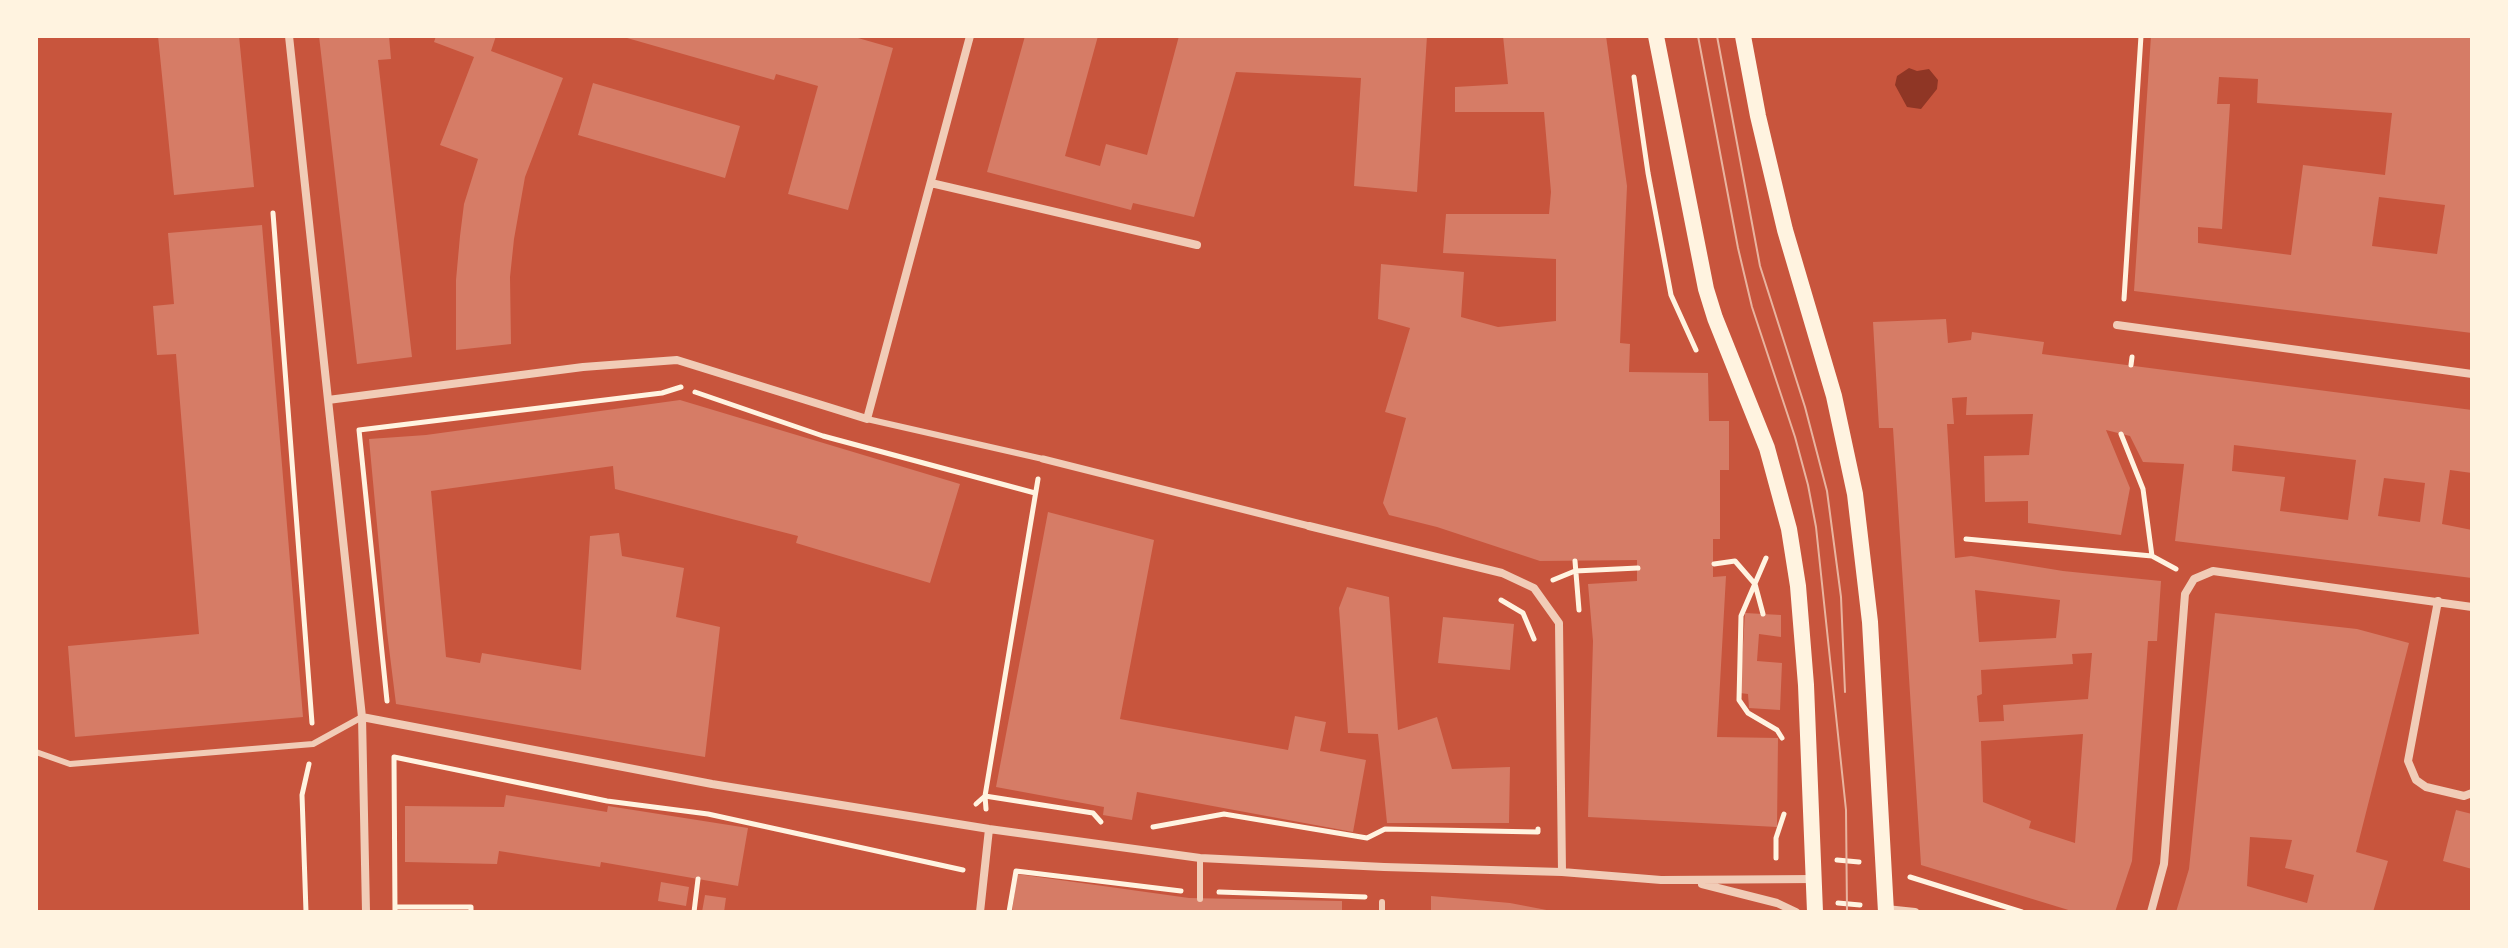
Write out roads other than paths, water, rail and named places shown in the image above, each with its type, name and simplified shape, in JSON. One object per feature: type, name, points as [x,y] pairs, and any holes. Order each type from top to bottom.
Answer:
[{"type":"main road","points":[[1656,36],[1706,289],[1767,448],[1789,529],[1798,586],[1806,685],[1815,912]]},
{"type":"main road","points":[[1743,36],[1785,230],[1831,383],[1855,494],[1870,622],[1886,910]]},
{"type":"street","points":[[289,36],[362,717],[366,912]]},
{"type":"street","points":[[328,400],[583,367],[677,360],[867,419],[970,36]]},
{"type":"street","points":[[931,183],[1197,245]]},
{"type":"street","points":[[2117,325],[2472,374]]},
{"type":"street","points":[[1043,459],[1502,573],[1534,588],[1559,623],[1562,872]]},
{"type":"street","points":[[2151,912],[2164,864],[2185,594],[2194,579],[2213,571],[2472,607]]},
{"type":"street","points":[[2438,601],[2408,761],[2416,780],[2426,787],[2464,796],[2472,793]]},
{"type":"street","points":[[362,717],[712,784],[989,829],[1200,858],[1562,872],[1682,880],[1815,879]]},
{"type":"street","points":[[980,912],[989,829]]},
{"type":"street","points":[[1682,880],[1777,903],[1796,912]]},
{"type":"street","points":[[1886,910],[1915,912]]},
{"type":"lane","points":[[867,419],[1043,459]]},
{"type":"lane","points":[[36,752],[70,764],[313,744],[362,717]]},
{"type":"lane","points":[[1200,858],[1200,895]]},
{"type":"lane","points":[[1382,902],[1382,912]]},
{"type":"tram line","points":[[1698,36],[1752,307],[1795,437],[1816,527],[1846,810],[1847,912]]},
{"type":"tram line","points":[[1717,36],[1760,266],[1805,407],[1827,491],[1841,597],[1845,692]]}]
